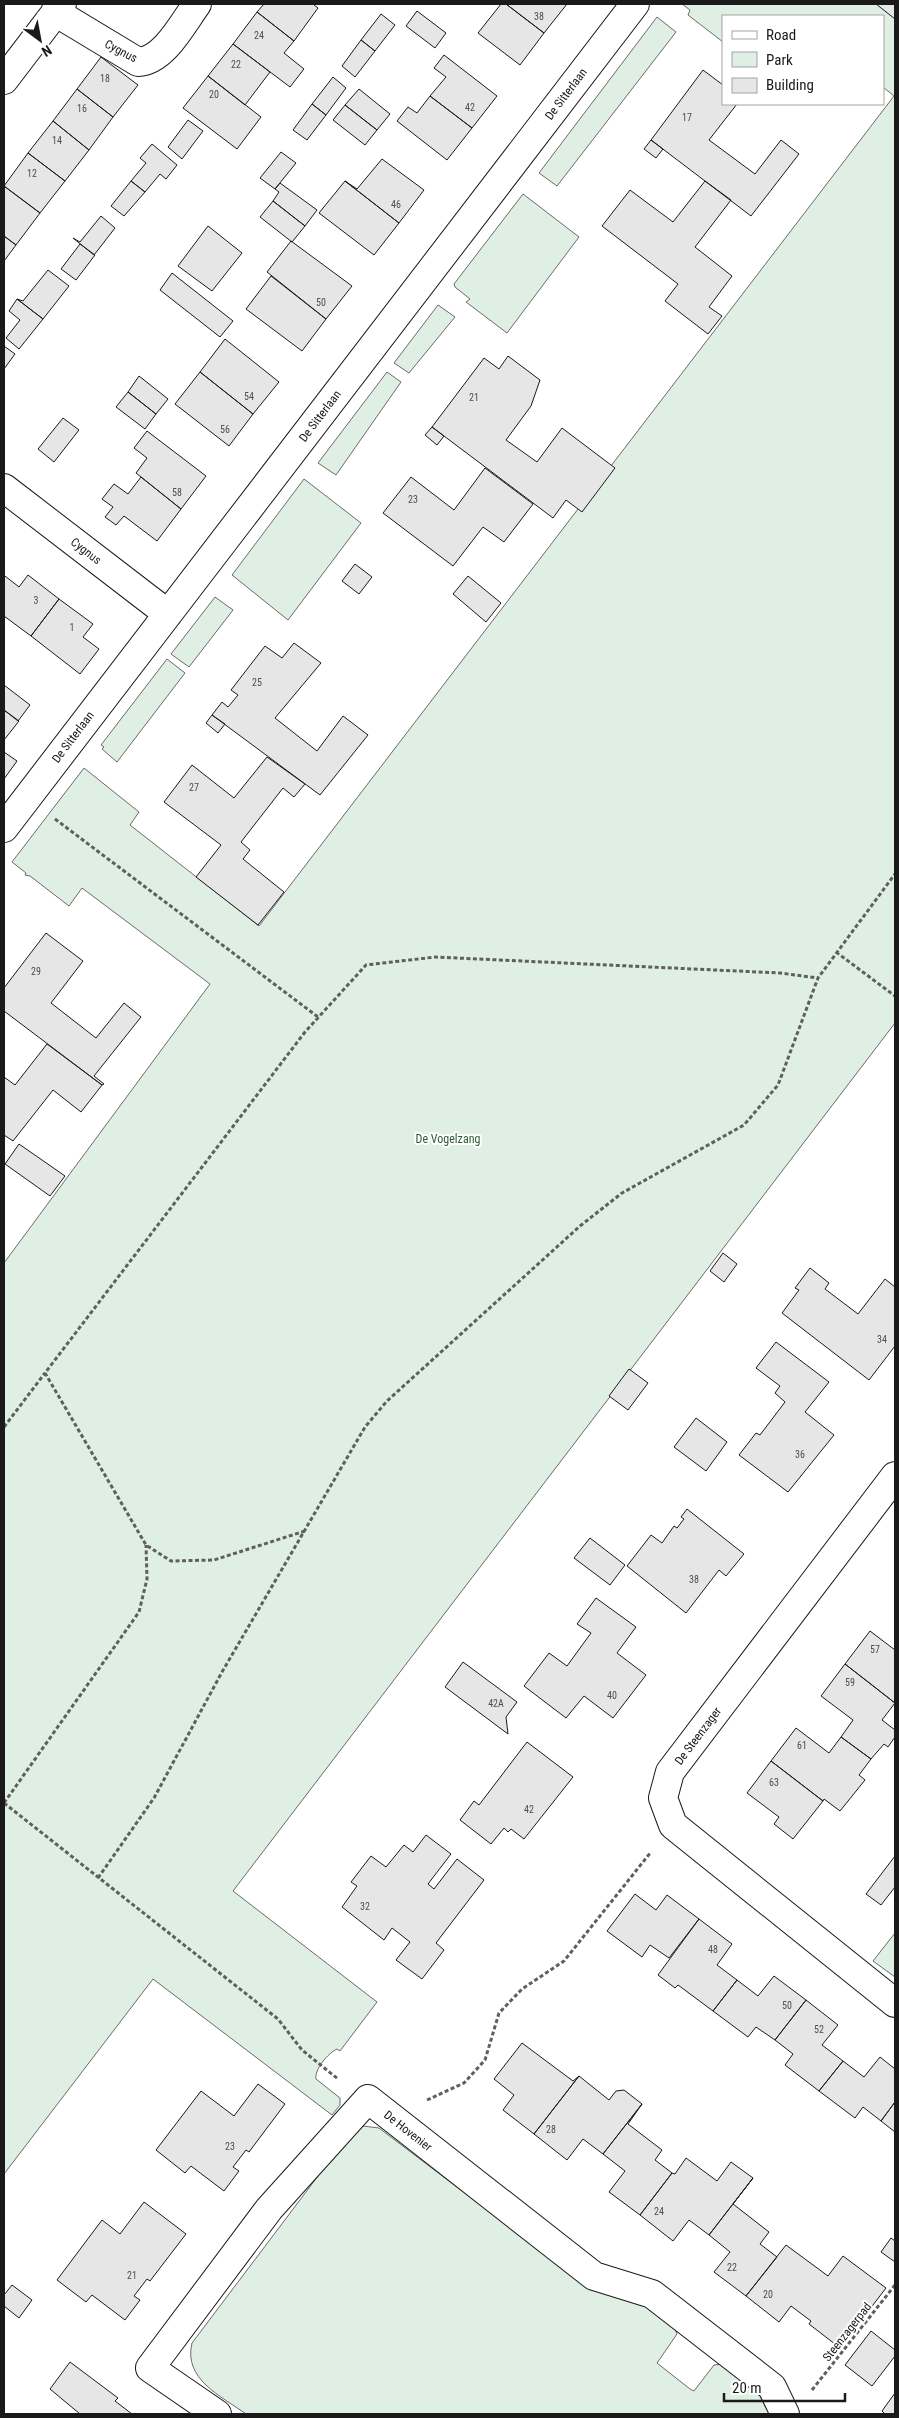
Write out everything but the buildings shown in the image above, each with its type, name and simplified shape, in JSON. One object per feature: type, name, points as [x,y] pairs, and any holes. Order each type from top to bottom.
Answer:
[{"type":"street","name":"Cygnus","points":[[4,80],[59,8],[138,62],[146,62],[164,47],[197,4]]},
{"type":"street","name":"De Sitterlaan","points":[[4,828],[635,4]]},
{"type":"street","name":"Cygnus","points":[[4,488],[168,614]]},
{"type":"street","name":"De Steenzager","points":[[672,1825],[663,1798],[670,1772],[895,1476]]},
{"type":"street","points":[[672,1825],[895,2003]]},
{"type":"street","points":[[217,2414],[150,2368],[269,2210],[368,2099]]},
{"type":"street","name":"De Hovenier","points":[[368,2099],[594,2276],[652,2294],[772,2387],[785,2414]]},
{"type":"path","points":[[27,798],[318,1017]]},
{"type":"path","points":[[98,1878],[154,1798],[222,1672],[365,1427],[387,1401],[580,1226],[622,1193],[744,1125],[778,1085],[818,978],[895,874]]},
{"type":"path","points":[[836,952],[895,996]]},
{"type":"path","points":[[4,1428],[318,1017],[366,965],[435,957],[780,973],[818,978]]},
{"type":"path","points":[[45,1373],[146,1545],[171,1561],[214,1560],[305,1531]]},
{"type":"path","points":[[146,1545],[147,1579],[139,1612],[4,1803],[278,2020],[302,2050],[341,2082],[368,2099]]},
{"type":"path","points":[[399,2124],[415,2106],[464,2083],[480,2066],[485,2060],[499,2013],[522,1989],[564,1961],[672,1825]]},
{"type":"path","name":"Steenzagerpad","points":[[811,2391],[895,2285]]},
{"type":"green space","name":"De Vogelzang","points":[[682,4],[895,4],[895,1023],[233,1891],[377,2002],[340,2051],[337,2049],[330,2054],[317,2071],[316,2079],[340,2098],[340,2105],[332,2115],[153,1979],[4,2174],[4,1263],[210,984],[82,888],[69,906],[30,876],[25,875],[26,873],[12,862],[84,768],[139,812],[130,825],[259,926],[894,96],[884,88],[884,15],[722,15],[722,41],[688,15],[690,10]]},
{"type":"green space","points":[[657,17],[676,32],[557,186],[539,173]]},
{"type":"green space","points":[[523,194],[579,237],[507,333],[466,302],[470,299],[455,287],[454,284]]},
{"type":"green space","points":[[438,305],[455,317],[409,373],[394,363]]},
{"type":"green space","points":[[387,372],[401,382],[336,475],[318,463]]},
{"type":"green space","points":[[304,479],[361,523],[288,620],[232,575]]},
{"type":"green space","points":[[215,597],[233,610],[189,667],[171,654]]},
{"type":"green space","points":[[167,659],[185,673],[117,762],[102,749],[104,747],[101,745]]},
{"type":"green space","points":[[895,1933],[895,1977],[873,1961]]},
{"type":"green space","points":[[363,2126],[379,2128],[536,2247],[641,2303],[674,2327],[677,2334],[657,2363],[690,2389],[694,2391],[714,2365],[723,2364],[757,2390],[769,2414],[246,2414],[216,2393],[206,2385],[193,2367],[191,2356],[192,2343],[349,2135]]}]
